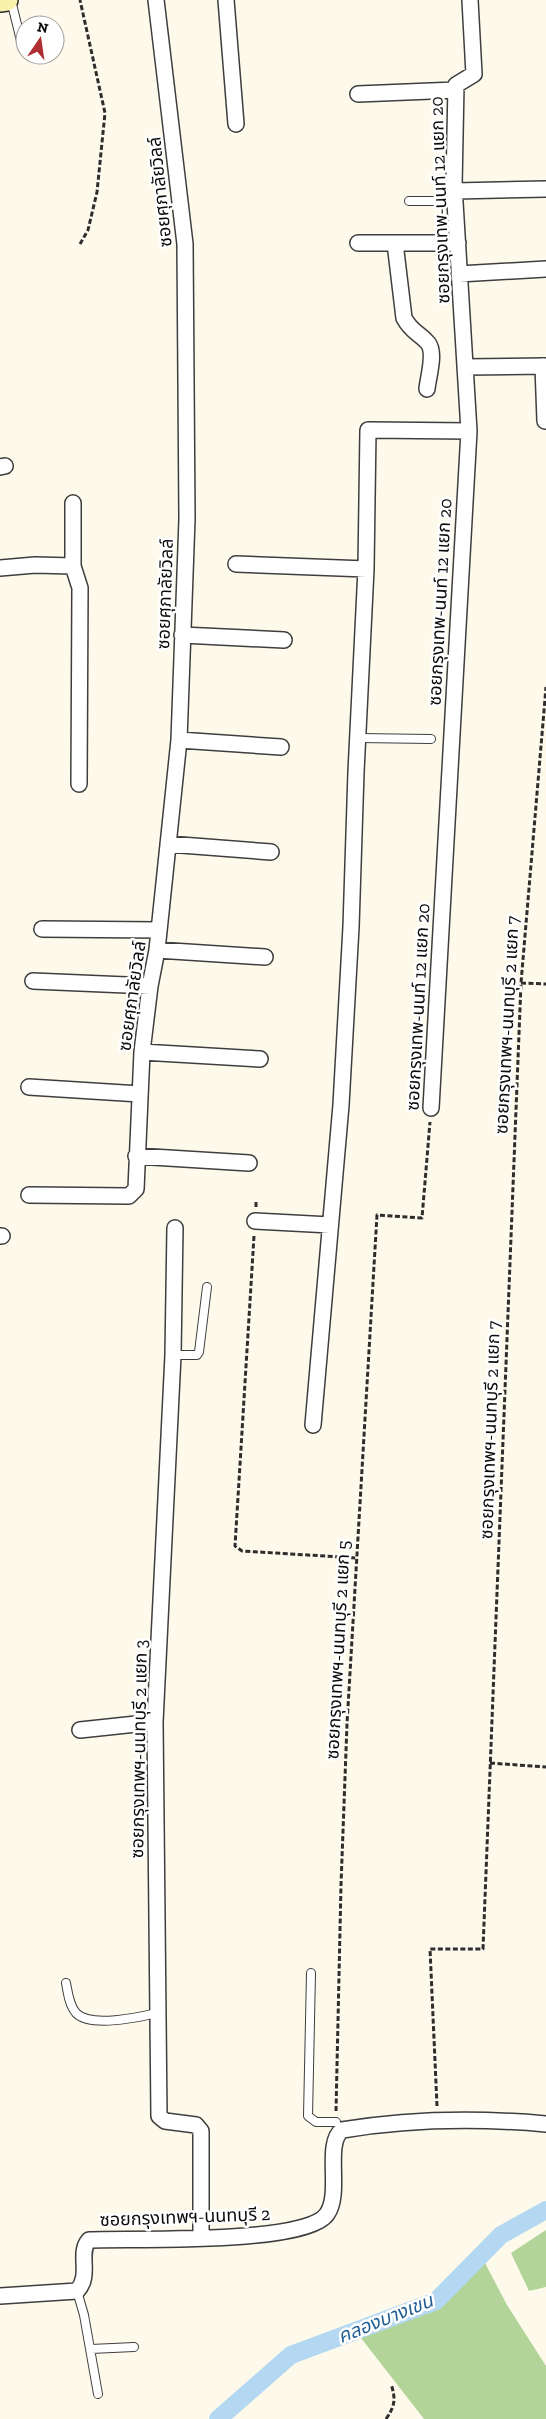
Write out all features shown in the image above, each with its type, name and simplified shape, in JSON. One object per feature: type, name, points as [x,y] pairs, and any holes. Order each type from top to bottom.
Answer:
[{"type":"street","points":[[0,1],[7,0]]},
{"type":"street","name":"ซอยศุภาลัยวิลล์","points":[[29,1195],[129,1196],[136,1189],[142,1052],[150,986],[157,950],[179,740],[187,519],[185,244],[156,0]]},
{"type":"street","points":[[226,0],[236,124]]},
{"type":"street","name":"ซอยกรุงเทพ-นนท์ 12 แยก 20","points":[[431,1108],[468,431],[455,196],[455,90],[458,82],[474,74],[470,0]]},
{"type":"street","points":[[358,94],[455,90]]},
{"type":"street","points":[[455,196],[546,189]]},
{"type":"street","points":[[358,243],[458,244]]},
{"type":"street","points":[[395,244],[404,318],[410,329],[427,342],[431,349],[427,389]]},
{"type":"street","points":[[459,274],[546,269]]},
{"type":"street","points":[[465,367],[545,366],[545,422]]},
{"type":"street","points":[[313,1425],[341,1105],[351,937],[366,569],[368,430],[468,431]]},
{"type":"street","points":[[73,503],[73,566],[80,588],[79,784]]},
{"type":"street","points":[[236,564],[366,569]]},
{"type":"street","points":[[0,568],[35,565],[73,566]]},
{"type":"street","points":[[182,635],[284,640]]},
{"type":"street","points":[[179,740],[280,746]]},
{"type":"street","points":[[168,844],[271,852]]},
{"type":"street","points":[[42,929],[159,930]]},
{"type":"street","points":[[157,950],[265,957]]},
{"type":"street","points":[[34,981],[150,986]]},
{"type":"street","points":[[142,1052],[260,1059]]},
{"type":"street","points":[[29,1087],[140,1094]]},
{"type":"street","points":[[136,1156],[249,1163]]},
{"type":"street","points":[[255,1221],[330,1225]]},
{"type":"street","name":"ซอยกรุงเทพฯ-นนทบุรี 2 แยก 3","points":[[175,1228],[173,1355],[155,1722],[159,2116],[165,2121],[196,2125],[201,2131],[201,2238]]},
{"type":"street","points":[[80,1730],[155,1722]]},
{"type":"street","name":"ซอยกรุงเทพฯ-นนทบุรี 2","points":[[77,2291],[85,2278],[84,2250],[89,2240],[201,2238],[280,2232],[319,2222],[327,2215],[333,2193],[335,2138],[342,2130],[438,2122],[497,2120],[546,2124]]},
{"type":"street","points":[[0,2296],[77,2291]]},
{"type":"lane","points":[[11,0],[15,16]]},
{"type":"lane","points":[[409,202],[455,196]]},
{"type":"lane","points":[[358,738],[431,739]]},
{"type":"lane","points":[[173,1355],[196,1355],[199,1352],[207,1287]]},
{"type":"lane","points":[[310,1973],[308,2116],[316,2122],[336,2122]]},
{"type":"lane","points":[[66,1983],[72,2006],[80,2016],[123,2021],[157,2013]]},
{"type":"lane","points":[[77,2291],[91,2349],[98,2394]]},
{"type":"lane","points":[[91,2349],[134,2347]]},
{"type":"path","points":[[80,0],[105,113],[97,192],[88,230],[80,244]]},
{"type":"path","name":"ซอยกรุงเทพฯ-นนทบุรี 2 แยก 7","points":[[438,2122],[430,1949],[483,1949],[521,982],[546,687]]},
{"type":"path","points":[[521,982],[546,984]]},
{"type":"path","name":"ซอยกรุงเทพ-นนท์ 12 แยก 20","points":[[422,1218],[431,1108]]},
{"type":"path","points":[[256,1200],[235,1546],[242,1551],[356,1558]]},
{"type":"path","name":"ซอยกรุงเทพฯ-นนทบุรี 2 แยก 5","points":[[336,2122],[340,1885],[356,1558],[377,1215],[422,1218]]},
{"type":"path","points":[[490,1763],[546,1767]]},
{"type":"path","points":[[386,2419],[393,2409],[395,2397],[391,2384]]},
{"type":"green space","points":[[546,2230],[546,2287],[529,2291],[511,2253]]},
{"type":"green space","points":[[485,2263],[507,2305],[546,2366],[546,2419],[424,2419],[361,2338],[439,2307]]},
{"type":"waterway","name":"คลองบางเขน","points":[[218,2419],[291,2355],[436,2301],[501,2235],[546,2210]]}]
